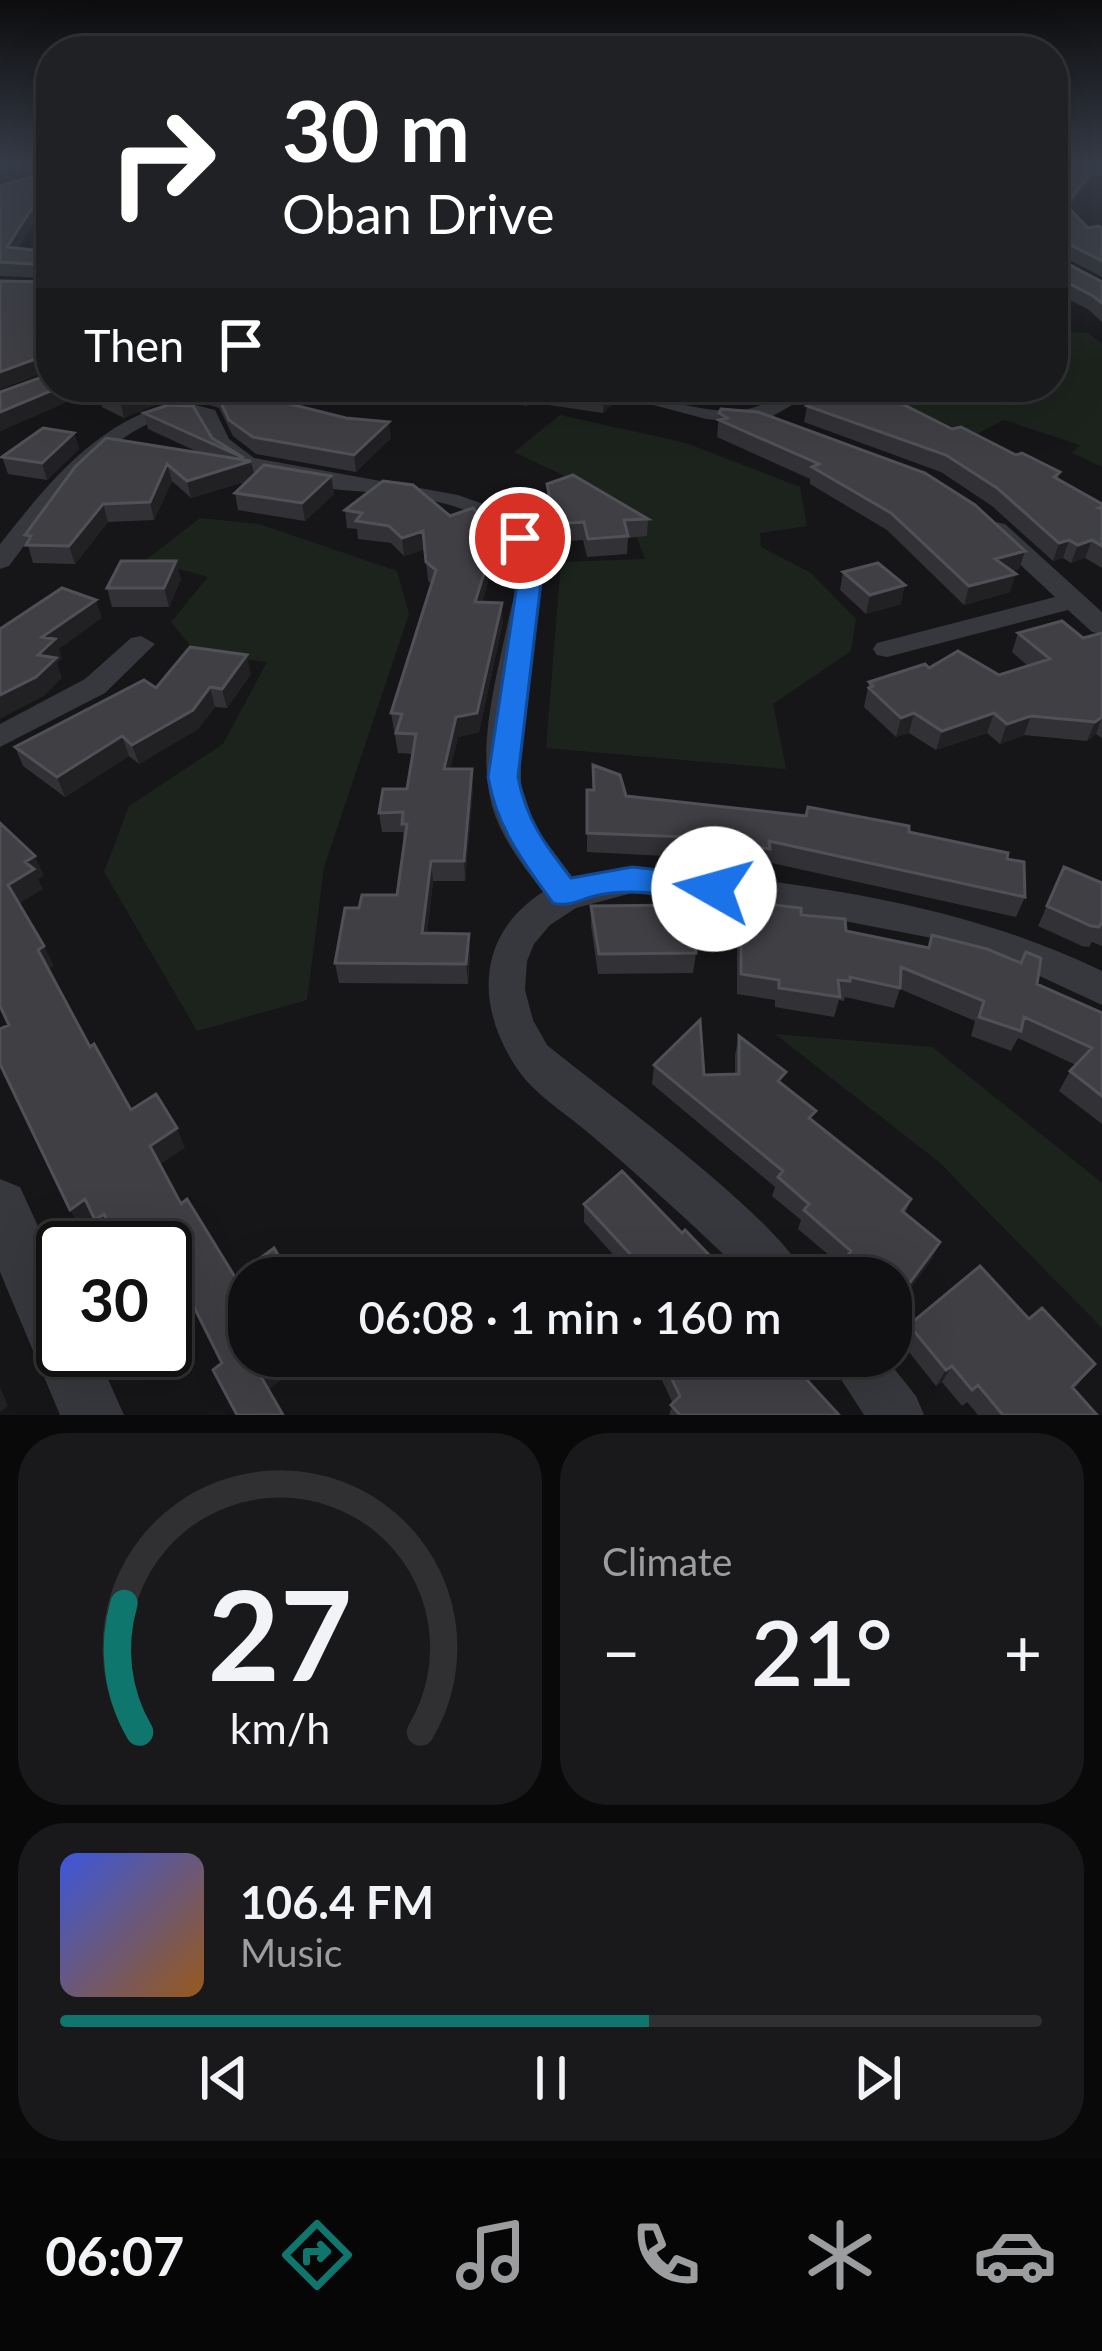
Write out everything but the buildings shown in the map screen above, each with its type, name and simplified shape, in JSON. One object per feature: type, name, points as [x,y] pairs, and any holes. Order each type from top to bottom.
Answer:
[{"type":"street","points":[[659,402],[781,425]]},
{"type":"street","points":[[745,416],[788,402]]},
{"type":"street","points":[[0,561],[74,467],[96,448],[141,421],[188,408],[208,414],[216,440],[247,464],[394,487],[461,505],[508,526],[529,551],[532,565],[503,777],[509,807],[524,841],[565,894]]},
{"type":"street","points":[[981,514],[1102,626]]},
{"type":"street","points":[[886,649],[1070,601]]},
{"type":"street","points":[[0,737],[95,686],[141,644]]},
{"type":"street","points":[[760,1257],[706,1204],[532,1058],[512,1028],[503,996],[504,967],[515,938],[535,914],[565,894],[596,883],[632,879],[878,908],[953,926],[1022,950],[1102,989]]},
{"type":"street","points":[[0,1206],[36,1288]]},
{"type":"street","points":[[75,1377],[92,1415]]},
{"type":"street","points":[[868,1377],[897,1415]]},
{"type":"shaded area","points":[[1068,332],[1088,333],[1102,344],[1102,467],[1072,453],[1080,445],[1004,420],[975,435],[888,402],[1068,402]]},
{"type":"shaded area","points":[[560,415],[686,443],[800,487],[807,526],[760,533],[761,547],[811,573],[856,619],[851,651],[773,704],[786,769],[546,748],[561,562],[645,559],[624,504],[514,452]]},
{"type":"shaded area","points":[[200,518],[259,524],[397,571],[409,614],[324,867],[307,1000],[197,1031],[104,872],[129,806],[223,744],[267,662],[197,654],[171,622],[208,577],[146,560]]},
{"type":"shaded area","points":[[775,1034],[932,1047],[1102,1183],[1102,1328],[939,1162]]},
{"type":"route","points":[[520,538],[532,565],[503,777],[509,807],[524,841],[565,894],[596,883],[632,879],[714,889]]}]
